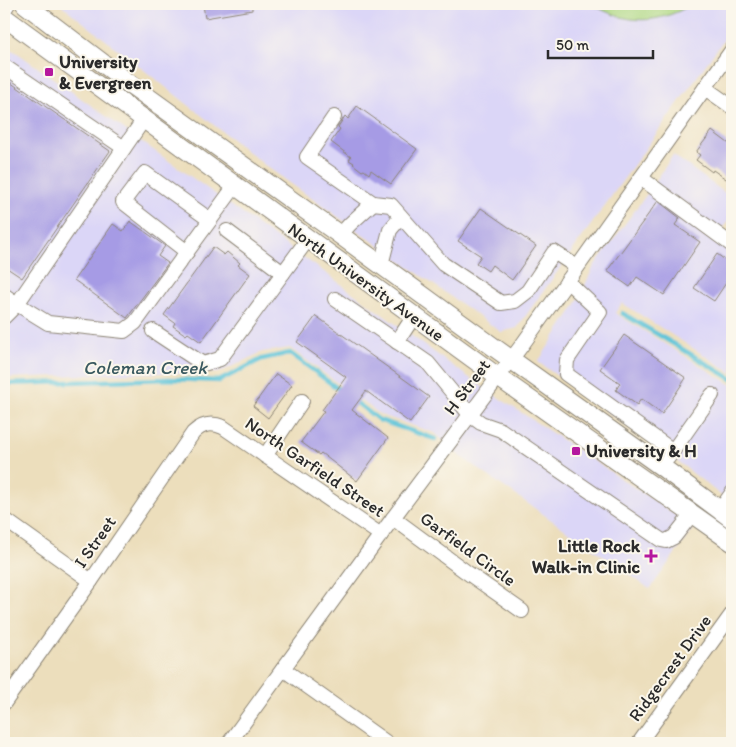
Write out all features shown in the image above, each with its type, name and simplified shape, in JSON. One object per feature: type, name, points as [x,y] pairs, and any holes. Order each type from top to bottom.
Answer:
[{"type":"main road","name":"North University Avenue","points":[[25,4],[142,93],[726,515]]},
{"type":"main road","name":"North University Avenue","points":[[4,17],[498,377],[732,542]]},
{"type":"street","points":[[4,10],[8,4]]},
{"type":"street","name":"H Street","points":[[229,743],[470,416],[732,50]]},
{"type":"street","points":[[4,66],[124,148]]},
{"type":"street","points":[[705,88],[732,107]]},
{"type":"street","points":[[334,117],[307,157],[373,203],[391,205],[443,264],[501,303],[515,301],[528,291],[554,252],[577,267]]},
{"type":"street","points":[[4,317],[17,304],[144,119]]},
{"type":"street","points":[[187,252],[123,202],[145,173],[210,220]]},
{"type":"street","points":[[641,178],[732,245]]},
{"type":"street","points":[[4,295],[48,323],[124,331],[135,323],[235,186]]},
{"type":"street","points":[[340,235],[373,203]]},
{"type":"street","points":[[382,265],[390,230],[401,217]]},
{"type":"street","points":[[227,231],[283,273]]},
{"type":"street","points":[[153,330],[203,364],[220,359],[308,239]]},
{"type":"street","points":[[567,281],[600,312],[567,360],[566,374],[673,451]]},
{"type":"street","points":[[335,299],[428,363],[470,416],[481,423],[501,430],[661,540],[666,541],[674,537],[692,514]]},
{"type":"street","points":[[397,342],[414,316]]},
{"type":"street","points":[[662,467],[712,395]]},
{"type":"street","points":[[266,456],[302,401]]},
{"type":"street","name":"I Street","points":[[4,703],[193,433],[198,428],[208,424],[216,424],[227,430]]},
{"type":"street","name":"North Garfield Street","points":[[227,430],[381,535]]},
{"type":"street","points":[[726,515],[732,493]]},
{"type":"street","name":"Garfield Circle","points":[[393,518],[522,611]]},
{"type":"street","points":[[4,519],[91,581]]},
{"type":"street","name":"Ridgecrest Drive","points":[[638,743],[732,614]]},
{"type":"street","points":[[283,669],[387,743]]},
{"type":"shaded area","points":[[60,4],[732,4],[732,28],[517,328],[501,332],[266,166]]},
{"type":"shaded area","points":[[4,47],[16,52],[475,382],[694,527],[650,589],[460,456],[435,433],[381,415],[290,348],[262,352],[218,373],[133,373],[4,378]]},
{"type":"shaded area","points":[[673,155],[732,198],[732,215],[715,239],[732,253],[732,373],[622,303],[615,313],[732,385],[732,504],[685,467],[538,362],[575,306],[594,266],[650,190]]},
{"type":"green space","points":[[592,4],[692,4],[667,16],[642,20],[617,16]]},
{"type":"building","points":[[203,4],[252,4],[252,10],[205,18]]},
{"type":"building","points":[[4,78],[110,151],[22,278],[4,266]]},
{"type":"building","points":[[357,106],[417,149],[391,184],[371,170],[369,174],[364,170],[362,171],[349,160],[351,157],[331,142],[340,129],[338,127],[345,116],[348,119]]},
{"type":"building","points":[[712,131],[732,146],[732,183],[696,160],[700,155],[696,152]]},
{"type":"building","points":[[658,201],[680,218],[675,225],[700,242],[664,295],[637,277],[630,287],[607,271]]},
{"type":"building","points":[[481,208],[536,246],[512,280],[492,265],[488,271],[476,263],[481,256],[458,241]]},
{"type":"building","points":[[130,221],[165,246],[158,256],[168,263],[127,318],[74,280],[113,224],[123,231]]},
{"type":"building","points":[[213,247],[224,255],[227,252],[240,263],[238,265],[250,274],[201,342],[173,326],[175,323],[164,315]]},
{"type":"building","points":[[717,254],[732,265],[732,274],[714,301],[694,288]]},
{"type":"building","points":[[316,316],[429,397],[410,423],[366,391],[352,410],[388,438],[357,481],[321,453],[319,455],[301,442],[346,377],[297,342]]},
{"type":"building","points":[[624,335],[686,378],[662,414],[641,399],[637,405],[616,390],[620,383],[600,369]]},
{"type":"building","points":[[276,374],[292,385],[268,418],[253,406]]},
{"type":"waterway","name":"Coleman Creek","points":[[622,313],[732,379]]},
{"type":"waterway","name":"Coleman Creek","points":[[4,384],[169,379],[219,381],[262,359],[290,353],[341,391]]},
{"type":"waterway","name":"Coleman Creek","points":[[353,400],[379,420],[435,439]]},
{"type":"place","name":"University & Evergreen","points":[[49,72]]},
{"type":"place","name":"University & H","points":[[576,451]]},
{"type":"place","name":"Little Rock Walk-in Clinic","points":[[651,556]]}]
